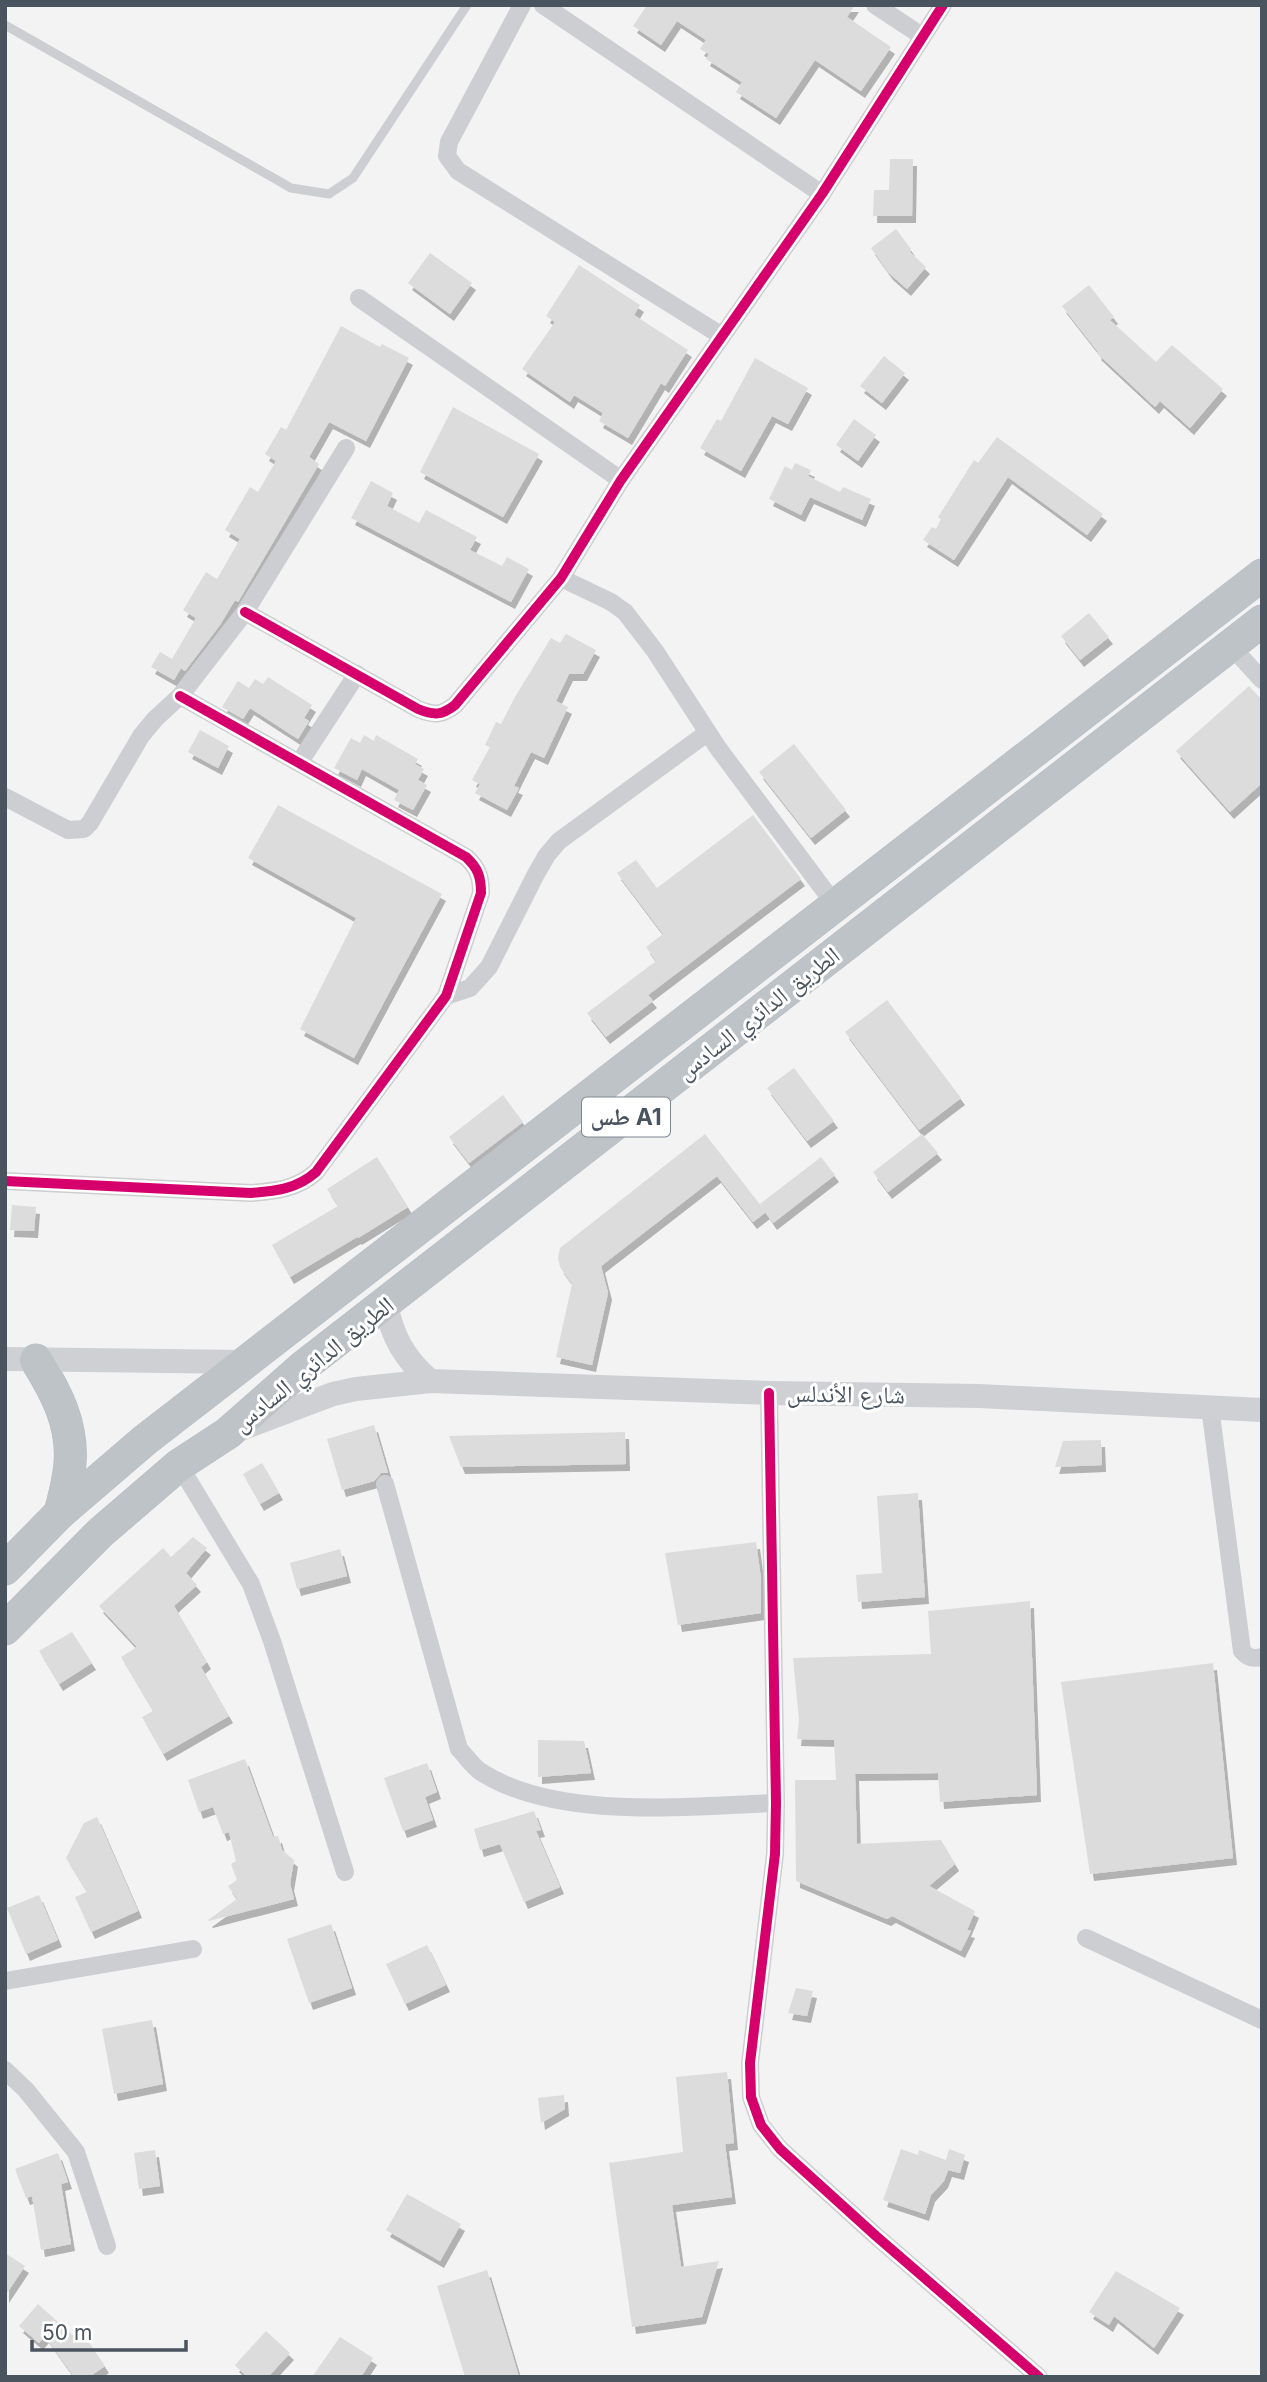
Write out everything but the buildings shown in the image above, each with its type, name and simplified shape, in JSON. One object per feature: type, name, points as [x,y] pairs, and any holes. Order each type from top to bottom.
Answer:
[{"type":"highway","name":"الطريق الدائري السادس","points":[[5,1569],[60,1513],[145,1440],[1260,579]]},
{"type":"highway","name":"الطريق الدائري السادس","points":[[5,1629],[100,1532],[179,1465],[228,1433],[304,1366],[1262,621]]},
{"type":"highway","points":[[21,1359],[62,1407],[70,1436],[70,1464],[60,1513]]},
{"type":"main road","points":[[386,1304],[389,1322],[401,1349],[430,1381]]},
{"type":"main road","points":[[21,1359],[246,1362]]},
{"type":"main road","name":"شارع الأندلس","points":[[228,1433],[333,1394],[430,1381],[769,1393],[979,1396],[1262,1410]]},
{"type":"street","points":[[523,5],[449,142],[447,156],[458,171],[722,336]]},
{"type":"street","points":[[543,5],[822,194]]},
{"type":"street","points":[[875,5],[922,36]]},
{"type":"street","points":[[245,612],[418,709],[432,715],[443,714],[456,705],[561,578],[621,480],[822,194],[943,5]]},
{"type":"street","points":[[359,298],[621,480]]},
{"type":"street","points":[[5,797],[68,830],[84,829],[90,823],[141,736],[180,696],[245,612],[346,447]]},
{"type":"street","points":[[561,578],[611,602],[625,612],[655,651],[707,733],[836,906]]},
{"type":"street","points":[[1231,646],[1262,680]]},
{"type":"street","points":[[299,763],[357,674]]},
{"type":"street","points":[[5,1181],[251,1192],[289,1188],[304,1182],[316,1171],[446,996],[454,977],[481,893],[481,879],[475,866],[466,857],[180,696]]},
{"type":"street","points":[[446,996],[470,988],[480,980],[547,855],[559,841],[707,733]]},
{"type":"street","points":[[769,1393],[775,1854],[750,2063],[751,2097],[761,2125],[780,2149],[1039,2377]]},
{"type":"street","points":[[1210,1407],[1242,1651],[1247,1656],[1262,1657]]},
{"type":"street","points":[[179,1465],[251,1584],[272,1640],[345,1872]]},
{"type":"street","points":[[385,1484],[459,1749],[479,1771],[515,1789],[585,1805],[614,1807],[776,1802]]},
{"type":"street","points":[[1086,1938],[1262,2020]]},
{"type":"street","points":[[5,1981],[193,1950]]},
{"type":"street","points":[[5,2070],[26,2090],[76,2152],[107,2246]]},
{"type":"lane","points":[[5,25],[291,188],[329,194],[353,178],[467,5]]},
{"type":"cycle path","points":[[245,612],[418,709],[438,713],[455,705],[561,578],[621,480],[822,194],[943,5]]},
{"type":"cycle path","points":[[5,1181],[251,1193],[294,1186],[316,1172],[446,996],[481,893],[478,873],[470,861],[180,696]]},
{"type":"cycle path","points":[[769,1393],[775,1854],[750,2063],[751,2097],[761,2125],[780,2149],[1039,2377]]}]
